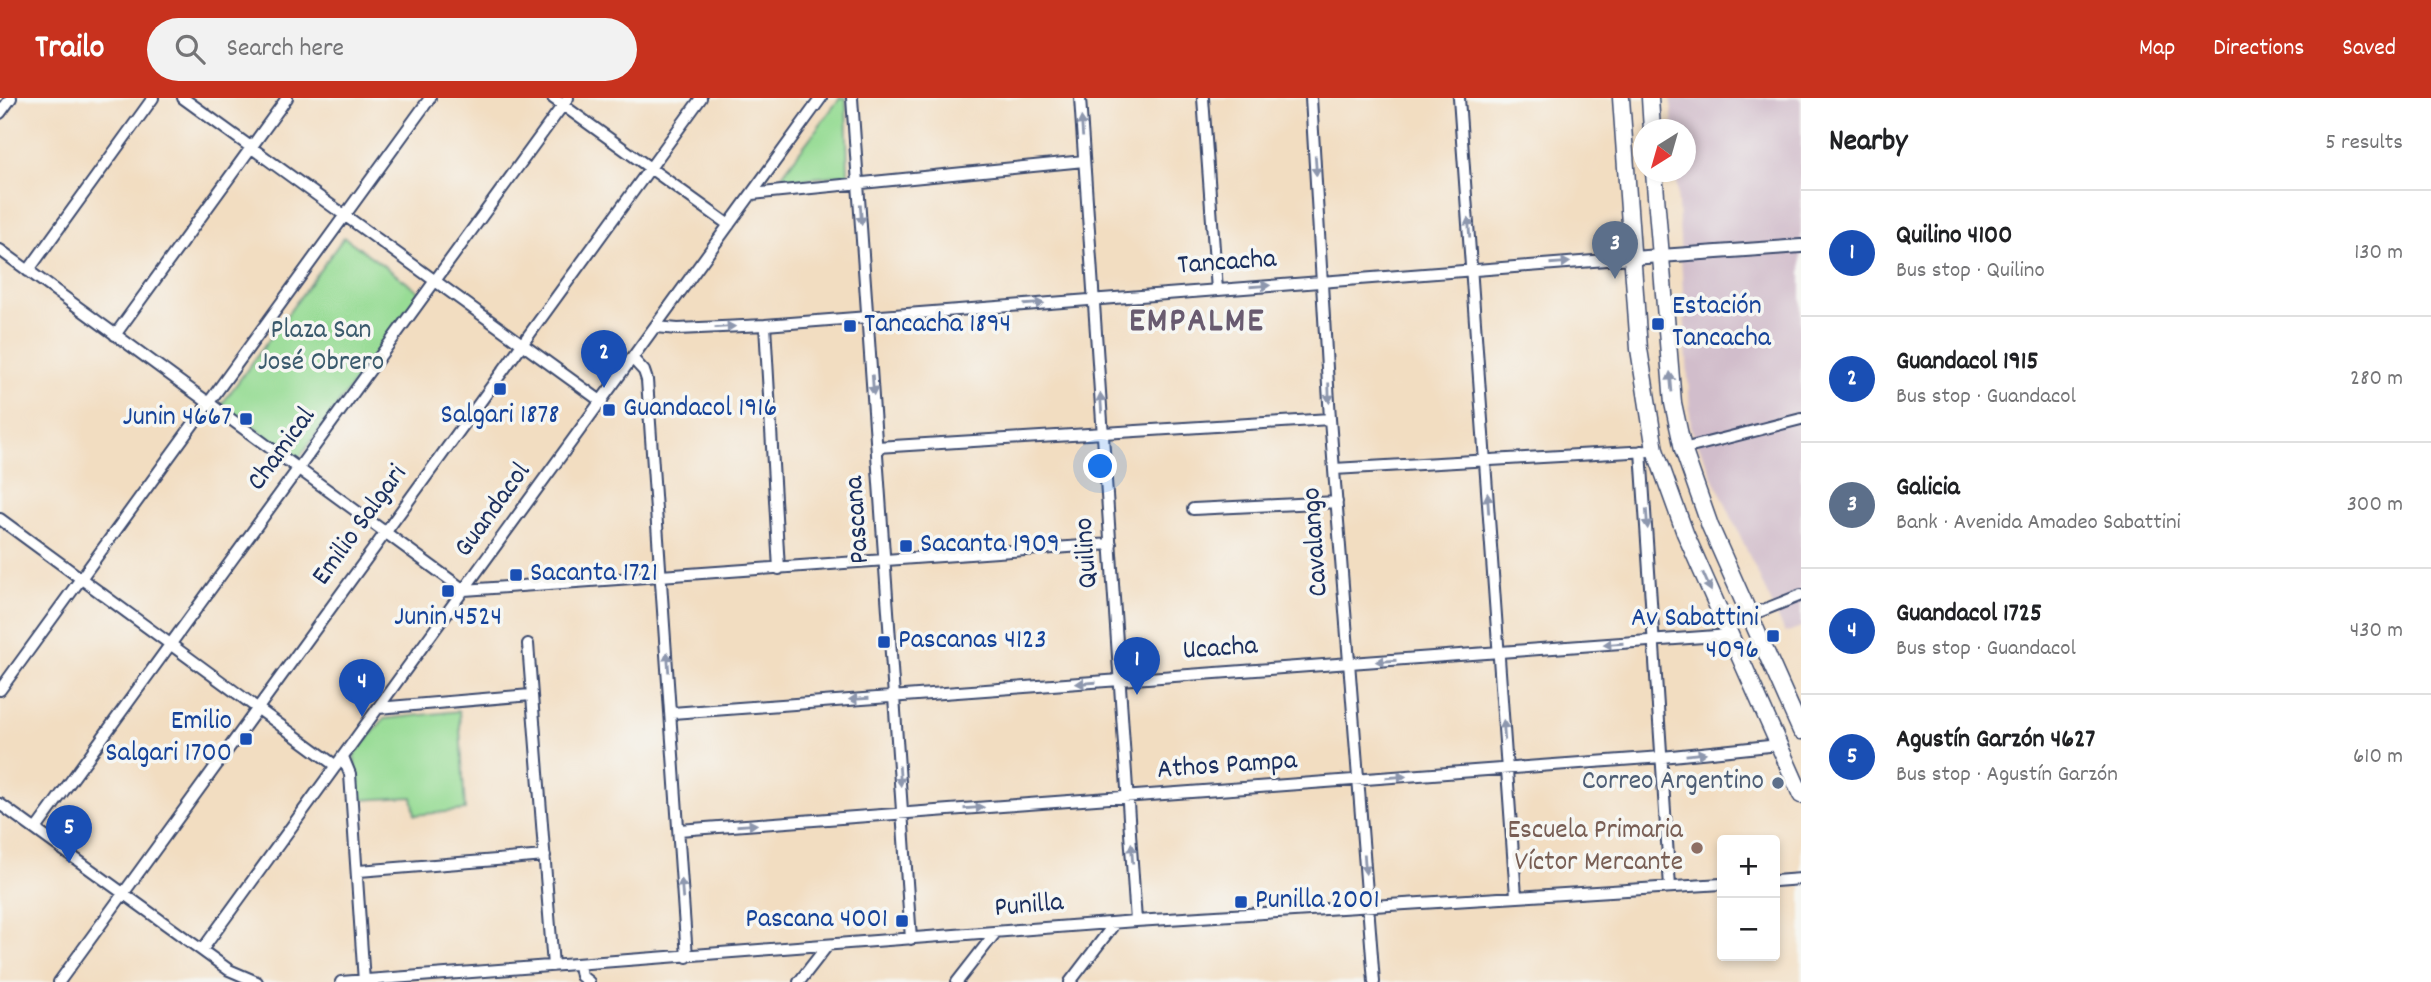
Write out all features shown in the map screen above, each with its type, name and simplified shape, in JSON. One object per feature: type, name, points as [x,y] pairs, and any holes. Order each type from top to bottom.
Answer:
[{"type":"main road","points":[[1620,98],[1648,451],[1801,795]]},
{"type":"main road","points":[[1650,98],[1651,119]]},
{"type":"main road","points":[[1655,182],[1673,403],[1683,449],[1710,526],[1800,725]]},
{"type":"street","points":[[0,113],[11,98]]},
{"type":"street","points":[[28,271],[153,98]]},
{"type":"street","points":[[183,98],[601,402]]},
{"type":"street","points":[[115,335],[287,98]]},
{"type":"street","points":[[0,690],[430,98]]},
{"type":"street","name":"Emilio Salgari","points":[[58,982],[701,98]]},
{"type":"street","name":"Guandacol","points":[[202,950],[821,98]]},
{"type":"street","name":"Pascana","points":[[852,98],[911,939]]},
{"type":"street","name":"Quilino","points":[[1080,98],[1136,921]]},
{"type":"street","points":[[1203,98],[1217,290]]},
{"type":"street","name":"Cavalango","points":[[1311,98],[1325,282],[1330,419],[1374,982]]},
{"type":"street","points":[[1460,98],[1516,896]]},
{"type":"street","points":[[561,100],[729,225]]},
{"type":"street","name":"Chamical","points":[[36,829],[435,281],[561,100]]},
{"type":"street","points":[[752,194],[1084,161]]},
{"type":"street","name":"Tancacha","points":[[656,327],[678,329],[765,325],[1801,246]]},
{"type":"street","points":[[0,250],[464,590],[1111,544]]},
{"type":"street","points":[[765,325],[779,569]]},
{"type":"street","points":[[633,359],[644,371],[646,380],[672,713],[687,957]]},
{"type":"street","points":[[877,447],[1330,419]]},
{"type":"street","points":[[1683,449],[1801,419]]},
{"type":"street","points":[[1334,469],[1648,451],[1670,887]]},
{"type":"street","points":[[1193,509],[1337,502]]},
{"type":"street","points":[[0,519],[257,707],[339,761],[350,774],[359,871],[364,980]]},
{"type":"street","points":[[1751,614],[1801,595]]},
{"type":"street","name":"Ucacha","points":[[672,713],[1730,635]]},
{"type":"street","points":[[528,644],[553,966]]},
{"type":"street","points":[[378,708],[531,695]]},
{"type":"street","name":"Athos Pampa","points":[[679,830],[1507,769],[1779,745]]},
{"type":"street","points":[[0,804],[239,976],[257,982]]},
{"type":"street","points":[[359,871],[545,856]]},
{"type":"street","points":[[1780,881],[1801,879]]},
{"type":"street","name":"Punilla","points":[[341,982],[553,966],[581,976],[687,957],[996,932],[1717,884]]},
{"type":"street","points":[[1070,982],[1115,923]]},
{"type":"street","points":[[957,982],[996,932]]},
{"type":"street","points":[[799,982],[827,946]]},
{"type":"shaded area","points":[[1671,98],[1801,98],[1801,627],[1785,633],[1691,429],[1677,182],[1696,182],[1696,119],[1672,119]]},
{"type":"green space","points":[[840,98],[846,98],[848,174],[777,182]]},
{"type":"green space","name":"Plaza San José Obrero","points":[[344,237],[420,292],[298,459],[222,404]]},
{"type":"green space","points":[[459,711],[465,810],[415,815],[412,797],[359,800],[354,755],[384,719]]},
{"type":"place","name":"Galicia","points":[[1615,279]]},
{"type":"place","name":"Estación Tancacha","points":[[1658,324]]},
{"type":"place","name":"Tancacha 1894","points":[[850,326]]},
{"type":"place","name":"Guandacol 1915","points":[[604,388]]},
{"type":"place","name":"Salgari 1878","points":[[500,389]]},
{"type":"place","name":"Guandacol 1916","points":[[609,410]]},
{"type":"place","name":"Junin 4667","points":[[246,419]]},
{"type":"place","name":"Sacanta 1909","points":[[906,546]]},
{"type":"place","name":"Sacanta 1721","points":[[516,575]]},
{"type":"place","name":"Junin 4524","points":[[448,591]]},
{"type":"place","name":"Av Sabattini 4096","points":[[1773,636]]},
{"type":"place","name":"Pascanas 4123","points":[[884,642]]},
{"type":"place","name":"Quilino 4100","points":[[1137,695]]},
{"type":"place","name":"Guandacol 1725","points":[[362,717]]},
{"type":"place","name":"Emilio Salgari 1700","points":[[246,739]]},
{"type":"place","name":"Correo Argentino","points":[[1778,783]]},
{"type":"place","name":"Escuela Primaria Víctor Mercante","points":[[1697,848]]},
{"type":"place","name":"Agustín Garzón 4627","points":[[69,863]]},
{"type":"place","name":"Punilla 2001","points":[[1241,902]]},
{"type":"place","name":"Pascana 4001","points":[[902,921]]},
{"type":"district","name":"EMPALME","points":[[1197,323]]}]
